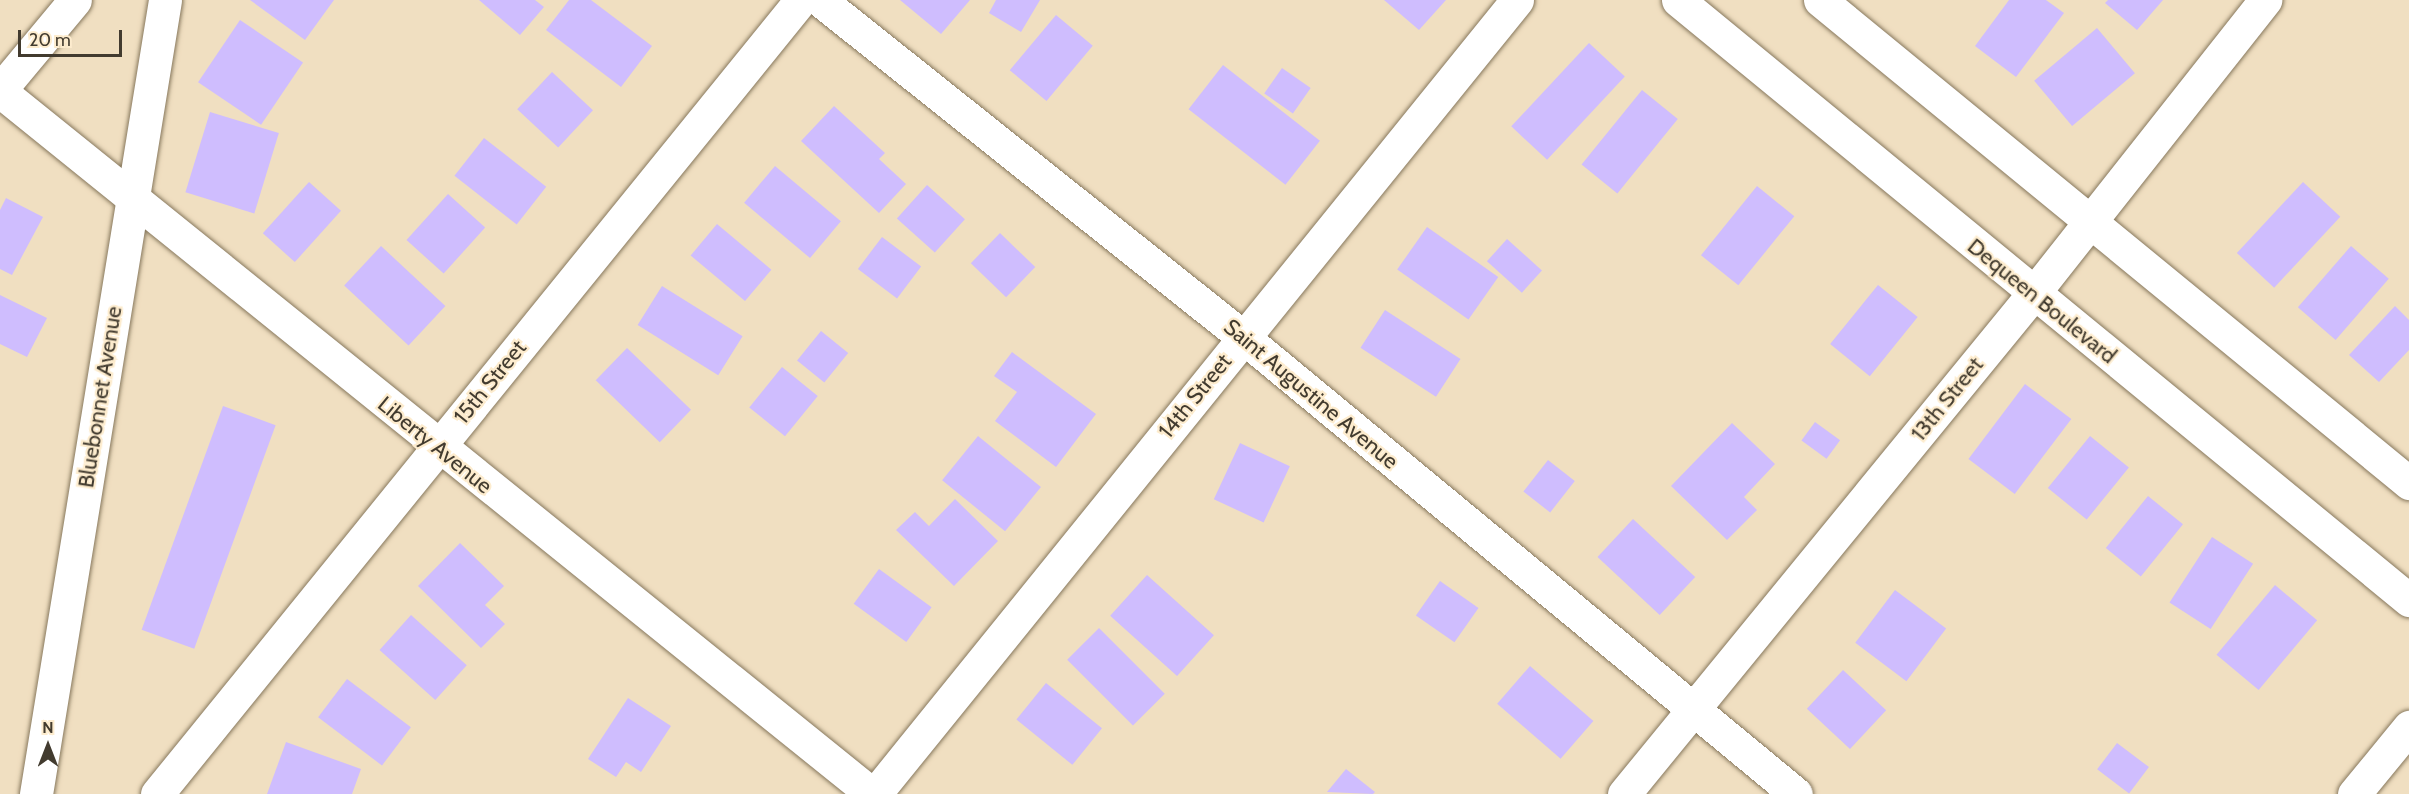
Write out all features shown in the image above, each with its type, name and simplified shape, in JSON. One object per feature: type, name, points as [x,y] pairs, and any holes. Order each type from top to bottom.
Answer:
[{"type":"street","points":[[0,90],[75,0]]},
{"type":"street","name":"Bluebonnet Avenue","points":[[36,794],[165,0]]},
{"type":"street","name":"15th Street","points":[[157,794],[801,0]]},
{"type":"street","name":"Saint Augustine Avenue","points":[[820,0],[1243,337],[1796,794]]},
{"type":"street","name":"14th Street","points":[[874,794],[1517,0]]},
{"type":"street","name":"Dequeen Boulevard","points":[[1678,0],[2033,294],[2409,600]]},
{"type":"street","points":[[1820,0],[2089,223],[2409,483]]},
{"type":"street","name":"13th Street","points":[[1624,794],[2033,294],[2265,0]]},
{"type":"street","name":"Liberty Avenue","points":[[0,90],[437,447],[874,794]]},
{"type":"street","points":[[2355,794],[2409,727]]},
{"type":"building","points":[[250,0],[334,0],[305,40]]},
{"type":"building","points":[[479,0],[535,0],[544,7],[520,35]]},
{"type":"building","points":[[569,0],[591,0],[652,46],[621,87],[546,30]]},
{"type":"building","points":[[900,0],[970,0],[941,34]]},
{"type":"building","points":[[996,0],[1040,0],[1021,32],[989,13]]},
{"type":"building","points":[[1384,0],[1446,0],[1419,30]]},
{"type":"building","points":[[2009,0],[2046,0],[2064,13],[2016,77],[1975,46]]},
{"type":"building","points":[[2108,0],[2163,0],[2137,30],[2105,3]]},
{"type":"building","points":[[1056,15],[1093,46],[1046,101],[1010,70]]},
{"type":"building","points":[[240,20],[303,62],[261,125],[198,82]]},
{"type":"building","points":[[2097,28],[2135,73],[2072,126],[2034,81]]},
{"type":"building","points":[[1589,43],[1625,76],[1547,160],[1511,126]]},
{"type":"building","points":[[1223,65],[1320,141],[1285,185],[1189,109]]},
{"type":"building","points":[[1282,68],[1311,88],[1293,113],[1264,93]]},
{"type":"building","points":[[552,72],[593,110],[558,147],[517,109]]},
{"type":"building","points":[[1642,90],[1678,119],[1617,194],[1582,165]]},
{"type":"building","points":[[834,106],[885,153],[879,159],[906,184],[879,213],[801,141]]},
{"type":"building","points":[[210,112],[279,133],[254,213],[185,192]]},
{"type":"building","points":[[484,138],[546,187],[517,224],[454,176]]},
{"type":"building","points":[[775,166],[841,221],[810,258],[744,203]]},
{"type":"building","points":[[309,182],[341,211],[295,262],[263,233]]},
{"type":"building","points":[[2303,182],[2340,217],[2274,288],[2237,253]]},
{"type":"building","points":[[927,185],[965,219],[935,253],[897,218]]},
{"type":"building","points":[[1757,186],[1794,216],[1738,285],[1701,255]]},
{"type":"building","points":[[448,194],[485,227],[444,274],[407,240]]},
{"type":"building","points":[[6,198],[43,217],[12,275],[0,269],[0,210]]},
{"type":"building","points":[[717,224],[771,270],[745,301],[691,255]]},
{"type":"building","points":[[1427,227],[1498,277],[1468,319],[1397,270]]},
{"type":"building","points":[[1000,233],[1035,267],[1006,297],[971,263]]},
{"type":"building","points":[[882,237],[921,266],[897,298],[858,269]]},
{"type":"building","points":[[1507,239],[1542,270],[1522,293],[1487,261]]},
{"type":"building","points":[[381,246],[445,306],[409,346],[344,285]]},
{"type":"building","points":[[2351,246],[2389,279],[2336,340],[2298,307]]},
{"type":"building","points":[[1878,285],[1918,317],[1870,376],[1830,344]]},
{"type":"building","points":[[662,286],[743,336],[718,375],[638,325]]},
{"type":"building","points":[[0,295],[47,318],[27,357],[0,344]]},
{"type":"building","points":[[2395,306],[2409,320],[2409,350],[2379,382],[2349,355]]},
{"type":"building","points":[[1385,310],[1460,359],[1436,397],[1360,348]]},
{"type":"building","points":[[821,331],[848,353],[824,383],[797,361]]},
{"type":"building","points":[[627,348],[691,410],[660,442],[596,380]]},
{"type":"building","points":[[1012,352],[1096,414],[1056,467],[995,421],[1017,392],[994,376]]},
{"type":"building","points":[[782,367],[818,396],[785,436],[749,407]]},
{"type":"building","points":[[2025,384],[2071,419],[2015,494],[1968,459]]},
{"type":"building","points":[[223,406],[276,425],[194,649],[142,630]]},
{"type":"building","points":[[1815,422],[1840,440],[1827,459],[1801,441]]},
{"type":"building","points":[[1732,423],[1775,464],[1744,497],[1757,510],[1727,540],[1671,486]]},
{"type":"building","points":[[978,436],[1041,487],[1005,531],[942,480]]},
{"type":"building","points":[[2090,436],[2129,467],[2087,520],[2048,488]]},
{"type":"building","points":[[1240,443],[1290,466],[1264,522],[1214,499]]},
{"type":"building","points":[[1548,460],[1575,481],[1550,512],[1523,492]]},
{"type":"building","points":[[2148,496],[2183,524],[2141,576],[2106,548]]},
{"type":"building","points":[[955,499],[998,541],[954,586],[896,530],[915,512],[929,526]]},
{"type":"building","points":[[1633,519],[1695,577],[1660,615],[1598,557]]},
{"type":"building","points":[[2212,537],[2253,564],[2211,629],[2170,602]]},
{"type":"building","points":[[460,543],[504,586],[485,605],[505,624],[481,648],[418,586]]},
{"type":"building","points":[[879,569],[932,607],[906,642],[854,604]]},
{"type":"building","points":[[1147,575],[1214,635],[1177,676],[1110,616]]},
{"type":"building","points":[[1440,581],[1479,608],[1454,642],[1416,615]]},
{"type":"building","points":[[2275,585],[2317,620],[2259,690],[2217,655]]},
{"type":"building","points":[[1895,590],[1946,629],[1906,681],[1855,643]]},
{"type":"building","points":[[411,615],[467,665],[435,700],[380,650]]},
{"type":"building","points":[[1099,628],[1165,694],[1133,726],[1067,660]]},
{"type":"building","points":[[1530,666],[1593,721],[1561,759],[1497,704]]},
{"type":"building","points":[[1843,670],[1886,710],[1850,749],[1807,709]]},
{"type":"building","points":[[347,679],[411,727],[382,765],[318,717]]},
{"type":"building","points":[[1046,683],[1102,728],[1072,765],[1016,720]]},
{"type":"building","points":[[628,698],[671,726],[641,772],[626,762],[616,777],[588,759]]},
{"type":"building","points":[[286,742],[361,769],[352,794],[267,794]]},
{"type":"building","points":[[2117,743],[2149,767],[2129,793],[2097,769]]},
{"type":"building","points":[[1346,769],[1375,792],[1373,794],[1327,792]]}]
